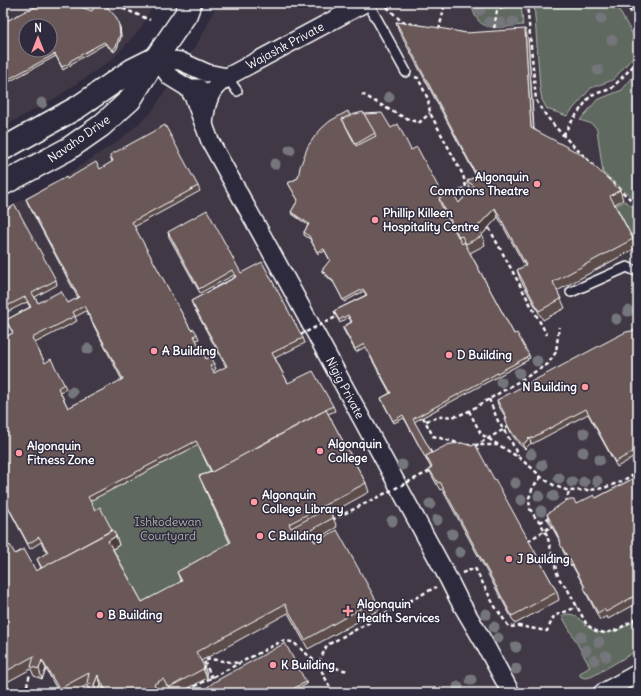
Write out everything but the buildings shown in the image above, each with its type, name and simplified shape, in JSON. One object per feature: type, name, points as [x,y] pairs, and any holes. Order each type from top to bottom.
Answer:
[{"type":"street","name":"Navaho Drive","points":[[3,184],[68,150],[101,126],[130,100],[186,14],[190,3]]},
{"type":"street","name":"Wajashk Private","points":[[214,89],[227,77],[365,3]]},
{"type":"street","name":"Navaho Drive","points":[[3,149],[78,107],[132,70],[156,58]]},
{"type":"street","points":[[156,58],[180,61],[207,73],[227,77]]},
{"type":"street","points":[[156,58],[170,77],[188,88],[214,89],[205,112],[204,125]]},
{"type":"street","name":"Nigig Private","points":[[188,88],[194,98],[210,141],[448,578],[458,600],[483,641],[511,693]]},
{"type":"street","points":[[602,693],[638,673]]},
{"type":"lane","points":[[368,3],[406,72]]},
{"type":"lane","points":[[227,77],[237,91]]},
{"type":"lane","points":[[571,292],[627,267],[638,272]]},
{"type":"path","points":[[110,3],[150,20]]},
{"type":"path","points":[[439,32],[444,3]]},
{"type":"path","points":[[492,41],[497,11],[511,3]]},
{"type":"path","points":[[527,3],[536,100],[542,111],[563,135],[596,168]]},
{"type":"path","points":[[626,3],[638,25]]},
{"type":"path","points":[[387,7],[402,22],[424,26]]},
{"type":"path","points":[[492,36],[499,35]]},
{"type":"path","points":[[563,135],[590,96],[611,89],[638,61]]},
{"type":"path","points":[[406,72],[418,78],[428,99],[430,113],[463,175],[466,187],[448,196]]},
{"type":"path","points":[[362,94],[399,115],[415,122],[420,122],[430,113]]},
{"type":"path","points":[[606,178],[638,206]]},
{"type":"path","points":[[489,228],[547,335]]},
{"type":"path","points":[[300,335],[339,315]]},
{"type":"path","points":[[426,422],[438,417],[457,416],[469,411],[548,364],[556,352],[560,327]]},
{"type":"path","points":[[489,399],[498,422],[512,443],[518,457]]},
{"type":"path","points":[[469,411],[481,434],[518,457],[555,486],[569,491],[604,488],[622,481],[638,472]]},
{"type":"path","points":[[423,416],[433,436],[465,445],[499,445]]},
{"type":"path","points":[[468,451],[508,427]]},
{"type":"path","points":[[332,520],[432,470],[439,470]]},
{"type":"path","points":[[542,477],[533,487],[529,498],[530,509],[540,522],[547,535],[560,580],[568,590],[587,625],[596,631],[605,633],[617,630],[638,618]]},
{"type":"path","points":[[563,508],[566,504],[569,491]]},
{"type":"path","points":[[540,522],[556,514]]},
{"type":"path","points":[[528,541],[552,526]]},
{"type":"path","points":[[460,574],[475,568],[494,605],[509,627],[519,626],[547,631],[554,616],[577,608]]},
{"type":"path","points":[[318,664],[327,645],[438,585]]},
{"type":"path","points":[[342,624],[348,634]]},
{"type":"path","points":[[182,693],[282,641],[293,642],[318,664],[333,693]]},
{"type":"path","points":[[212,678],[204,661],[210,659],[238,663]]},
{"type":"path","points":[[318,664],[348,671]]},
{"type":"path","points":[[25,693],[30,674]]},
{"type":"path","points":[[3,692],[8,693]]},
{"type":"shaded area","points":[[3,3],[154,3],[141,28],[113,59],[57,97],[3,127]]},
{"type":"shaded area","name":"Algonquin College","points":[[217,3],[638,3],[638,693],[3,693],[3,210],[65,176],[118,141],[151,113],[203,34]]},
{"type":"green space","points":[[470,3],[521,3],[523,25],[492,27],[482,24],[477,18]]},
{"type":"green space","points":[[534,3],[615,3],[638,44],[638,51],[613,80],[591,88],[567,116],[547,109],[542,100]]},
{"type":"green space","points":[[632,78],[638,79],[638,202],[603,173],[597,129],[591,124],[580,120],[597,100],[622,90]]},
{"type":"green space","points":[[625,201],[638,211],[638,250],[615,206]]},
{"type":"green space","name":"Ishkodewan Courtyard","points":[[198,445],[215,481],[203,486],[234,552],[180,581],[185,591],[145,612],[111,550],[119,545],[96,515],[89,501]]},
{"type":"green space","points":[[566,614],[576,616],[593,630],[606,633],[613,632],[638,619],[638,650],[593,676],[586,678],[580,676],[580,673],[590,667],[562,616]]},
{"type":"place","name":"Algonquin Commons Theatre","points":[[537,184]]},
{"type":"place","name":"Phillip Killeen Hospitality Centre","points":[[375,220]]},
{"type":"place","name":"A Building","points":[[154,351]]},
{"type":"place","name":"D Building","points":[[449,355]]},
{"type":"place","name":"N Building","points":[[585,387]]},
{"type":"place","name":"Algonquin College","points":[[320,451]]},
{"type":"place","name":"Algonquin Fitness Zone","points":[[19,453]]},
{"type":"place","name":"Algonquin College Library","points":[[254,502]]},
{"type":"place","name":"C Building","points":[[260,536]]},
{"type":"place","name":"J Building","points":[[509,559]]},
{"type":"place","name":"Algonquin Health Services","points":[[348,611]]},
{"type":"place","name":"B Building","points":[[100,615]]},
{"type":"place","name":"K Building","points":[[273,665]]}]
